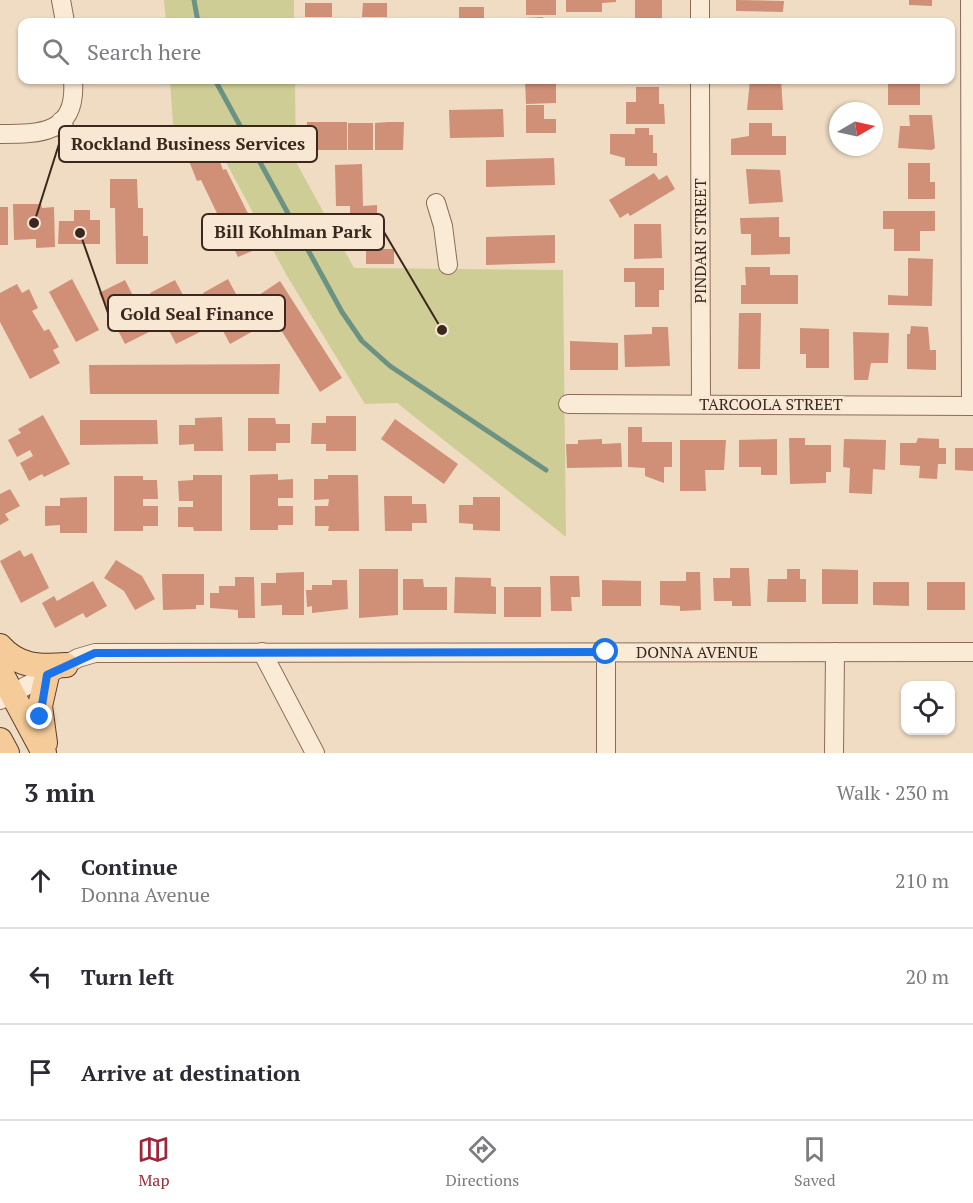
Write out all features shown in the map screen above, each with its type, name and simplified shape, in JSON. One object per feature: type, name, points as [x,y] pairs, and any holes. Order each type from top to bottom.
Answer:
[{"type":"main road","points":[[0,646],[9,657],[18,661],[47,666],[56,670],[40,706],[45,753]]},
{"type":"main road","points":[[0,671],[6,697],[45,753]]},
{"type":"main road","points":[[0,740],[7,753]]},
{"type":"street","points":[[62,0],[64,18]]},
{"type":"street","points":[[700,0],[700,18]]},
{"type":"street","points":[[970,0],[972,406]]},
{"type":"street","points":[[0,134],[46,132],[61,121],[70,106],[73,84]]},
{"type":"street","name":"PINDARI STREET","points":[[700,84],[700,403]]},
{"type":"street","points":[[61,121],[70,142]]},
{"type":"street","points":[[436,203],[443,226],[448,266]]},
{"type":"street","name":"TARCOOLA STREET","points":[[568,404],[972,406]]},
{"type":"street","points":[[262,652],[315,753]]},
{"type":"street","points":[[606,652],[606,753]]},
{"type":"street","points":[[834,753],[835,652]]},
{"type":"street","name":"DONNA AVENUE","points":[[6,697],[56,670],[95,653],[973,652]]},
{"type":"shaded area","points":[[164,0],[294,0],[294,18],[166,18]]},
{"type":"shaded area","points":[[170,84],[295,84],[296,162],[354,268],[563,270],[566,537],[397,403],[365,404],[287,276],[214,140],[174,140]]},
{"type":"building","points":[[526,0],[556,0],[556,15],[526,15]]},
{"type":"building","points":[[566,0],[616,0],[616,2],[602,3],[602,12],[566,12]]},
{"type":"building","points":[[635,0],[662,0],[662,18],[635,18]]},
{"type":"building","points":[[736,0],[784,1],[783,12],[736,11]]},
{"type":"building","points":[[909,0],[932,0],[932,6],[909,5]]},
{"type":"building","points":[[305,3],[332,3],[332,17],[305,17]]},
{"type":"building","points":[[363,3],[387,3],[387,17],[362,17]]},
{"type":"building","points":[[459,7],[484,7],[484,18],[459,18]]},
{"type":"building","points":[[525,84],[556,84],[556,103],[526,104]]},
{"type":"building","points":[[750,84],[781,84],[783,110],[747,110]]},
{"type":"building","points":[[888,84],[920,84],[920,105],[888,105]]},
{"type":"building","points":[[636,87],[659,87],[659,104],[664,104],[665,124],[626,124],[626,102],[636,102]]},
{"type":"building","points":[[526,105],[544,105],[544,119],[556,119],[556,133],[526,133]]},
{"type":"building","points":[[503,109],[504,137],[450,138],[449,110]]},
{"type":"building","points":[[909,115],[932,115],[935,148],[932,150],[898,148],[900,126],[910,126]]},
{"type":"building","points":[[307,122],[347,122],[347,150],[307,150]]},
{"type":"building","points":[[404,122],[403,150],[375,150],[375,123]]},
{"type":"building","points":[[348,123],[373,123],[373,150],[348,150]]},
{"type":"building","points":[[749,123],[772,123],[772,136],[786,136],[786,155],[731,155],[731,139],[749,136]]},
{"type":"building","points":[[635,128],[649,128],[649,135],[653,135],[653,153],[657,153],[657,166],[625,166],[625,158],[610,154],[610,134],[635,134]]},
{"type":"building","points":[[214,145],[223,170],[226,169],[264,246],[238,257],[201,180],[197,181],[187,156]]},
{"type":"building","points":[[554,158],[555,185],[486,187],[486,160]]},
{"type":"building","points":[[908,163],[930,163],[930,182],[935,182],[935,199],[908,199]]},
{"type":"building","points":[[362,164],[363,206],[377,205],[377,234],[350,234],[350,206],[336,206],[335,165]]},
{"type":"building","points":[[746,169],[780,170],[783,202],[749,204]]},
{"type":"building","points":[[654,173],[659,180],[667,175],[675,189],[630,216],[628,213],[620,218],[609,200]]},
{"type":"building","points":[[110,179],[137,179],[138,208],[143,208],[143,236],[148,236],[148,264],[116,264],[115,208],[110,208]]},
{"type":"building","points":[[13,204],[41,204],[42,208],[54,207],[55,247],[36,248],[36,239],[14,240]]},
{"type":"building","points":[[0,207],[8,207],[8,245],[0,245]]},
{"type":"building","points":[[74,210],[90,210],[90,220],[100,220],[100,244],[58,244],[59,221],[74,221]]},
{"type":"building","points":[[883,211],[935,211],[935,231],[920,231],[920,251],[894,251],[894,229],[883,229]]},
{"type":"building","points":[[779,217],[779,237],[790,237],[790,254],[751,255],[751,234],[741,234],[740,218]]},
{"type":"building","points":[[634,224],[661,224],[662,258],[634,259]]},
{"type":"building","points":[[555,235],[555,263],[486,265],[486,237]]},
{"type":"building","points":[[366,249],[394,249],[394,264],[366,264]]},
{"type":"building","points":[[908,258],[933,259],[932,306],[888,305],[888,295],[908,296]]},
{"type":"building","points":[[745,267],[770,267],[770,275],[798,275],[798,304],[741,304],[741,285],[746,285]]},
{"type":"building","points":[[624,268],[664,268],[664,290],[659,290],[659,307],[635,307],[635,282],[624,282]]},
{"type":"building","points":[[72,279],[99,330],[76,342],[49,292]]},
{"type":"building","points":[[228,279],[255,330],[230,344],[203,293]]},
{"type":"building","points":[[125,280],[151,331],[125,344],[99,293]]},
{"type":"building","points":[[175,280],[202,331],[176,344],[150,293]]},
{"type":"building","points":[[280,281],[342,378],[320,392],[259,295]]},
{"type":"building","points":[[17,284],[22,293],[29,289],[38,308],[32,311],[44,331],[49,329],[59,347],[53,350],[60,363],[30,379],[0,322],[0,293]]},
{"type":"building","points":[[739,313],[761,313],[760,369],[738,369]]},
{"type":"building","points":[[911,326],[928,327],[930,350],[936,350],[936,370],[907,369],[907,334],[910,334]]},
{"type":"building","points":[[652,327],[668,327],[670,366],[625,367],[624,335],[652,334]]},
{"type":"building","points":[[800,328],[829,329],[829,368],[806,368],[806,354],[800,354]]},
{"type":"building","points":[[853,332],[889,333],[888,363],[871,363],[868,380],[854,380]]},
{"type":"building","points":[[570,341],[618,343],[618,370],[570,370]]},
{"type":"building","points":[[280,364],[279,394],[90,394],[89,365]]},
{"type":"building","points":[[43,415],[70,464],[44,477],[42,474],[29,481],[20,463],[33,456],[30,450],[17,457],[8,440],[21,433],[18,429]]},
{"type":"building","points":[[326,416],[356,416],[356,451],[326,451],[326,444],[311,444],[312,423],[326,423]]},
{"type":"building","points":[[222,417],[223,451],[194,451],[194,444],[179,445],[179,425],[195,425],[195,418]]},
{"type":"building","points":[[248,418],[275,418],[276,424],[290,424],[290,443],[276,443],[276,451],[248,451]]},
{"type":"building","points":[[395,419],[458,464],[444,484],[381,439]]},
{"type":"building","points":[[80,420],[157,420],[158,444],[80,445]]},
{"type":"building","points":[[628,427],[642,427],[642,442],[672,442],[672,467],[664,467],[664,483],[645,476],[645,468],[628,467]]},
{"type":"building","points":[[789,438],[805,438],[805,445],[831,445],[831,472],[826,472],[826,483],[790,484]]},
{"type":"building","points":[[918,438],[939,439],[939,448],[946,448],[946,464],[938,464],[937,479],[919,478],[920,466],[900,465],[900,443],[916,443]]},
{"type":"building","points":[[602,439],[602,444],[621,443],[622,467],[567,468],[566,444],[578,444],[578,440]]},
{"type":"building","points":[[777,439],[777,475],[761,475],[761,467],[739,467],[739,440]]},
{"type":"building","points":[[844,439],[886,440],[885,470],[873,469],[872,494],[849,493],[850,468],[843,467]]},
{"type":"building","points":[[680,440],[726,440],[724,470],[705,470],[706,491],[680,491]]},
{"type":"building","points":[[955,448],[973,448],[973,471],[955,470]]},
{"type":"building","points":[[278,474],[278,480],[293,479],[293,498],[278,498],[278,506],[293,506],[293,525],[278,525],[278,530],[250,530],[250,475]]},
{"type":"building","points":[[193,475],[222,475],[222,531],[194,531],[193,527],[178,527],[178,507],[193,507],[193,501],[179,501],[178,481],[193,480]]},
{"type":"building","points":[[328,475],[358,475],[359,531],[328,531],[329,526],[315,526],[315,506],[328,506],[329,499],[314,500],[314,479],[328,479]]},
{"type":"building","points":[[114,476],[143,476],[143,480],[157,480],[158,499],[143,499],[143,506],[158,506],[158,526],[143,526],[143,531],[114,531]]},
{"type":"building","points":[[10,489],[20,506],[5,514],[9,520],[0,525],[0,494]]},
{"type":"building","points":[[384,496],[412,496],[412,504],[426,504],[427,523],[412,523],[412,531],[385,531]]},
{"type":"building","points":[[87,497],[87,533],[60,533],[60,525],[45,526],[45,506],[60,506],[60,498]]},
{"type":"building","points":[[473,497],[500,497],[500,531],[473,530],[473,524],[459,523],[459,505],[473,505]]},
{"type":"building","points":[[20,550],[24,557],[32,553],[49,588],[21,603],[0,561]]},
{"type":"building","points":[[116,560],[142,576],[155,599],[135,610],[124,591],[104,578]]},
{"type":"building","points":[[730,568],[749,568],[751,606],[732,606],[732,601],[714,601],[713,578],[730,578]]},
{"type":"building","points":[[359,569],[398,569],[398,615],[359,618]]},
{"type":"building","points":[[787,569],[800,569],[800,579],[806,579],[806,602],[767,602],[768,579],[787,579]]},
{"type":"building","points":[[822,569],[858,570],[858,604],[822,604]]},
{"type":"building","points":[[304,572],[304,615],[282,615],[282,605],[261,606],[261,583],[276,583],[276,573]]},
{"type":"building","points":[[686,572],[700,572],[701,610],[680,611],[680,606],[660,605],[660,581],[686,581]]},
{"type":"building","points":[[162,574],[204,574],[204,605],[196,605],[196,609],[163,610]]},
{"type":"building","points":[[550,576],[579,576],[580,597],[571,597],[572,611],[551,611]]},
{"type":"building","points":[[235,577],[254,577],[255,618],[238,618],[238,610],[210,608],[210,593],[219,593],[219,586],[235,586]]},
{"type":"building","points":[[455,577],[491,578],[491,586],[496,587],[496,614],[454,613]]},
{"type":"building","points":[[403,579],[423,579],[424,587],[447,587],[447,610],[403,610]]},
{"type":"building","points":[[332,580],[347,580],[348,609],[312,613],[312,606],[307,607],[306,590],[312,590],[312,585],[332,585]]},
{"type":"building","points":[[602,580],[641,581],[641,606],[602,606]]},
{"type":"building","points":[[93,581],[107,606],[86,618],[83,613],[55,628],[42,603],[54,596],[57,601]]},
{"type":"building","points":[[873,582],[909,582],[909,606],[873,605]]},
{"type":"building","points":[[927,582],[965,582],[965,610],[927,610]]},
{"type":"building","points":[[504,587],[541,587],[541,617],[504,617]]},
{"type":"waterway","points":[[194,0],[197,18]]},
{"type":"waterway","points":[[217,84],[342,312],[362,341],[390,366],[546,470]]},
{"type":"place","name":"Rockland Business Services","points":[[34,223]]},
{"type":"place","name":"Gold Seal Finance","points":[[80,233]]},
{"type":"place","name":"Bill Kohlman Park","points":[[442,330]]},
{"type":"route","points":[[40,717],[40,706],[47,675],[78,658],[95,653],[606,652]]}]
